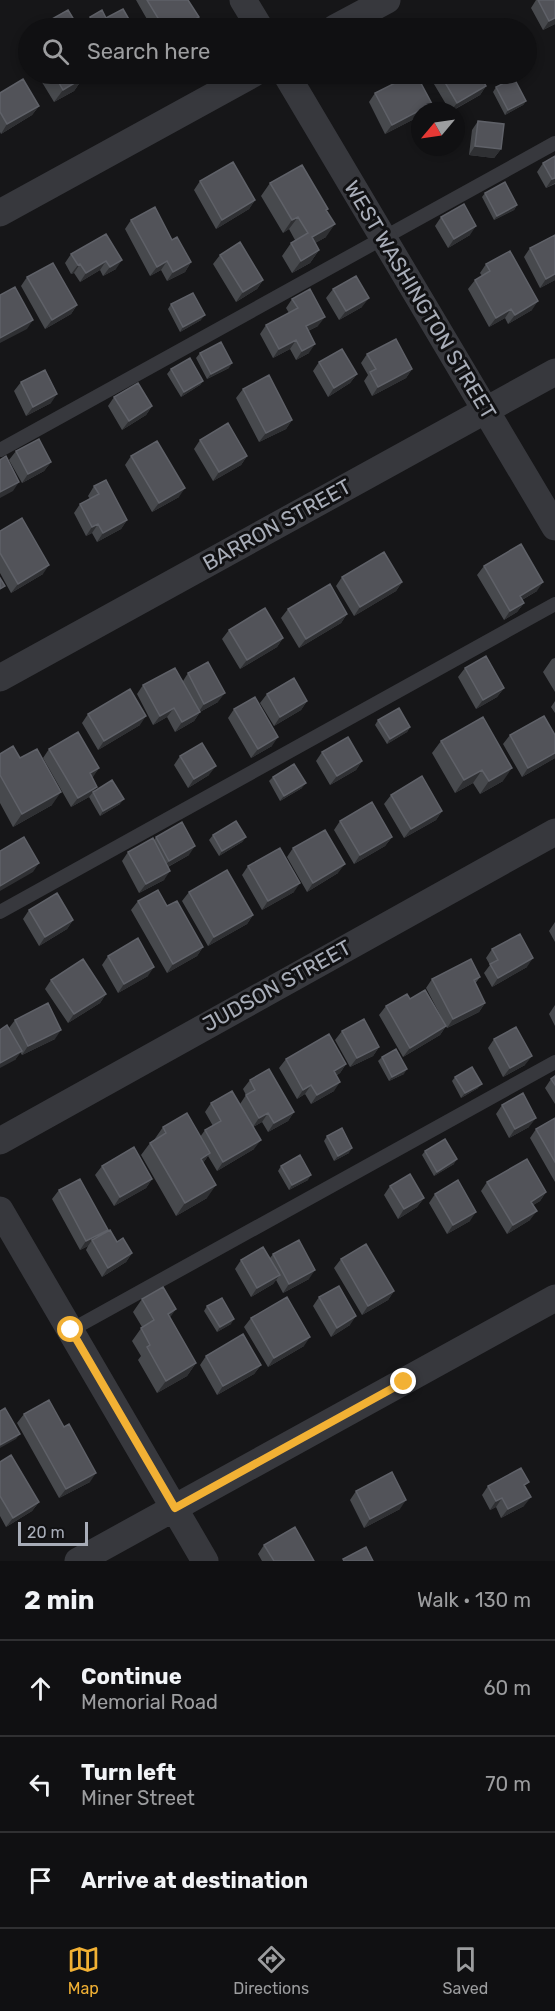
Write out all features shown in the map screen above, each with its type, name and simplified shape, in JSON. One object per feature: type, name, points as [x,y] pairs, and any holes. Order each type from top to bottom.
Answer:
[{"type":"street","points":[[243,0],[254,18]]},
{"type":"street","points":[[354,18],[387,0]]},
{"type":"street","points":[[0,213],[236,84]]},
{"type":"street","name":"WEST WASHINGTON STREET","points":[[292,84],[555,527]]},
{"type":"street","name":"BARRON STREET","points":[[0,678],[555,372]]},
{"type":"street","name":"JUDSON STREET","points":[[0,1141],[555,832]]},
{"type":"street","points":[[0,1210],[205,1561]]},
{"type":"street","points":[[78,1561],[555,1298]]},
{"type":"lane","points":[[0,450],[555,143]]},
{"type":"lane","points":[[0,912],[555,603]]},
{"type":"lane","points":[[71,1330],[555,1062]]},
{"type":"building","points":[[147,0],[188,0],[199,17],[197,18],[158,18]]},
{"type":"building","points":[[538,0],[555,0],[555,18],[549,21]]},
{"type":"building","points":[[123,9],[128,18],[106,18]]},
{"type":"building","points":[[68,10],[73,18],[54,18]]},
{"type":"building","points":[[102,10],[106,18],[91,18],[90,17]]},
{"type":"building","points":[[18,82],[18,84],[26,84],[39,106],[7,124],[0,112],[0,93]]},
{"type":"building","points":[[60,84],[73,84],[63,90]]},
{"type":"building","points":[[393,84],[421,84],[431,102],[411,102],[411,115],[392,125],[375,93]]},
{"type":"building","points":[[446,84],[485,84],[486,86],[456,102]]},
{"type":"building","points":[[502,84],[517,84],[526,101],[508,110],[496,87]]},
{"type":"building","points":[[478,121],[504,124],[501,149],[475,146]]},
{"type":"building","points":[[555,156],[555,178],[552,179],[543,163]]},
{"type":"building","points":[[233,162],[255,200],[222,220],[200,181]]},
{"type":"building","points":[[302,165],[335,224],[312,237],[319,250],[301,261],[291,243],[308,233],[298,217],[292,220],[270,183]]},
{"type":"building","points":[[505,182],[517,205],[497,216],[485,193]]},
{"type":"building","points":[[464,204],[476,226],[454,239],[441,217]]},
{"type":"building","points":[[155,207],[172,240],[177,237],[191,262],[173,272],[167,261],[157,267],[131,220]]},
{"type":"building","points":[[106,234],[122,260],[110,267],[106,261],[86,273],[71,254]]},
{"type":"building","points":[[555,235],[555,274],[546,279],[530,248]]},
{"type":"building","points":[[240,242],[263,280],[243,292],[220,255]]},
{"type":"building","points":[[510,251],[538,301],[515,315],[511,309],[496,318],[475,280],[490,271],[486,264]]},
{"type":"building","points":[[53,263],[77,305],[52,320],[27,277]]},
{"type":"building","points":[[356,276],[369,298],[346,311],[333,289]]},
{"type":"building","points":[[15,287],[33,320],[0,338],[0,295]]},
{"type":"building","points":[[310,289],[325,317],[306,326],[315,344],[302,351],[296,340],[279,349],[266,325],[298,308],[292,299]]},
{"type":"building","points":[[193,293],[205,315],[183,327],[171,304]]},
{"type":"building","points":[[396,339],[412,369],[378,387],[370,372],[376,369],[367,354]]},
{"type":"building","points":[[221,342],[232,363],[211,374],[200,353]]},
{"type":"building","points":[[342,349],[357,374],[334,388],[319,362]]},
{"type":"building","points":[[190,358],[203,381],[184,392],[171,369]]},
{"type":"building","points":[[45,370],[57,394],[33,407],[21,382]]},
{"type":"building","points":[[269,375],[292,420],[266,433],[243,389]]},
{"type":"building","points":[[138,383],[152,406],[129,421],[114,397]]},
{"type":"building","points":[[228,423],[247,456],[219,472],[200,440]]},
{"type":"building","points":[[39,439],[51,462],[28,474],[16,451]]},
{"type":"building","points":[[157,441],[185,488],[159,503],[131,456]]},
{"type":"building","points":[[6,456],[19,482],[0,492],[0,460]]},
{"type":"building","points":[[106,480],[127,520],[103,533],[98,524],[92,527],[80,504],[99,494],[94,486]]},
{"type":"building","points":[[22,518],[49,565],[18,584],[0,553],[0,531]]},
{"type":"building","points":[[521,544],[543,582],[520,596],[524,603],[510,611],[484,566]]},
{"type":"building","points":[[384,552],[402,582],[360,607],[342,577]]},
{"type":"building","points":[[0,578],[5,586],[0,589]]},
{"type":"building","points":[[330,584],[347,614],[306,639],[288,609]]},
{"type":"building","points":[[265,608],[283,638],[247,660],[229,630]]},
{"type":"building","points":[[486,656],[504,688],[483,700],[465,668]]},
{"type":"building","points":[[208,662],[225,693],[204,704],[188,673]]},
{"type":"building","points":[[175,668],[200,712],[182,722],[174,708],[160,716],[143,685]]},
{"type":"building","points":[[294,678],[307,701],[280,717],[267,694]]},
{"type":"building","points":[[130,689],[146,716],[104,741],[88,714]]},
{"type":"building","points":[[255,697],[278,737],[258,749],[234,709]]},
{"type":"building","points":[[399,708],[410,727],[390,739],[378,720]]},
{"type":"building","points":[[544,716],[555,735],[555,753],[528,768],[510,735]]},
{"type":"building","points":[[483,717],[512,768],[489,781],[482,770],[464,780],[441,741]]},
{"type":"building","points":[[78,732],[99,768],[90,773],[97,787],[78,798],[49,749]]},
{"type":"building","points":[[348,737],[362,761],[337,776],[322,752]]},
{"type":"building","points":[[202,743],[216,766],[194,779],[180,756]]},
{"type":"building","points":[[13,746],[20,758],[37,749],[61,792],[22,814],[0,775],[0,754]]},
{"type":"building","points":[[294,764],[306,783],[284,796],[273,777]]},
{"type":"building","points":[[422,776],[442,811],[411,829],[391,795]]},
{"type":"building","points":[[112,780],[124,799],[103,811],[93,792]]},
{"type":"building","points":[[372,802],[392,837],[360,855],[340,821]]},
{"type":"building","points":[[236,821],[246,837],[222,851],[213,835]]},
{"type":"building","points":[[182,822],[195,846],[169,861],[156,837]]},
{"type":"building","points":[[325,830],[345,864],[313,883],[293,848]]},
{"type":"building","points":[[24,837],[39,863],[0,886],[0,851]]},
{"type":"building","points":[[153,838],[170,871],[146,884],[128,852]]},
{"type":"building","points":[[280,848],[300,883],[268,901],[248,866]]},
{"type":"building","points":[[227,870],[253,915],[214,937],[189,892]]},
{"type":"building","points":[[158,890],[167,906],[177,901],[203,947],[173,964],[138,901]]},
{"type":"building","points":[[57,893],[73,920],[45,937],[29,910]]},
{"type":"building","points":[[520,934],[533,958],[498,978],[490,964],[498,960],[492,949]]},
{"type":"building","points":[[138,938],[154,967],[124,984],[108,956]]},
{"type":"building","points":[[83,959],[106,994],[74,1014],[51,980]]},
{"type":"building","points":[[471,959],[480,977],[474,980],[485,1003],[453,1019],[432,979]]},
{"type":"building","points":[[425,990],[446,1026],[410,1048],[386,1006],[407,994],[410,999]]},
{"type":"building","points":[[48,1003],[61,1030],[28,1046],[15,1020]]},
{"type":"building","points":[[364,1019],[379,1047],[357,1058],[342,1031]]},
{"type":"building","points":[[7,1025],[22,1051],[0,1063],[0,1030]]},
{"type":"building","points":[[516,1027],[532,1056],[510,1068],[494,1039]]},
{"type":"building","points":[[329,1034],[346,1064],[334,1071],[340,1082],[317,1095],[311,1085],[303,1090],[286,1059]]},
{"type":"building","points":[[396,1049],[407,1069],[392,1077],[382,1057]]},
{"type":"building","points":[[472,1067],[482,1084],[465,1093],[455,1077]]},
{"type":"building","points":[[269,1069],[294,1112],[274,1123],[268,1113],[259,1118],[246,1095],[255,1090],[250,1080]]},
{"type":"building","points":[[232,1091],[261,1140],[223,1162],[205,1130],[221,1121],[211,1103]]},
{"type":"building","points":[[523,1093],[536,1118],[515,1129],[502,1105]]},
{"type":"building","points":[[187,1113],[210,1153],[201,1159],[216,1185],[185,1203],[150,1143],[166,1133],[163,1127]]},
{"type":"building","points":[[555,1118],[555,1162],[536,1129]]},
{"type":"building","points":[[342,1128],[352,1148],[338,1156],[327,1136]]},
{"type":"building","points":[[445,1139],[457,1159],[437,1172],[425,1151]]},
{"type":"building","points":[[134,1147],[152,1179],[120,1197],[102,1166]]},
{"type":"building","points":[[300,1155],[311,1175],[292,1185],[281,1166]]},
{"type":"building","points":[[527,1159],[546,1192],[531,1202],[537,1211],[513,1225],[487,1182]]},
{"type":"building","points":[[410,1174],[424,1198],[404,1209],[390,1186]]},
{"type":"building","points":[[80,1179],[108,1230],[86,1241],[59,1190]]},
{"type":"building","points":[[458,1180],[476,1212],[453,1225],[435,1194]]},
{"type":"building","points":[[110,1230],[117,1242],[123,1238],[132,1253],[108,1268],[92,1240]]},
{"type":"building","points":[[299,1240],[315,1270],[289,1284],[273,1254]]},
{"type":"building","points":[[366,1244],[394,1291],[368,1306],[341,1259]]},
{"type":"building","points":[[263,1247],[280,1275],[257,1288],[241,1260]]},
{"type":"building","points":[[339,1286],[356,1316],[337,1328],[319,1297]]},
{"type":"building","points":[[163,1287],[176,1309],[168,1314],[196,1363],[166,1381],[147,1347],[150,1345],[141,1328],[154,1320],[142,1299]]},
{"type":"building","points":[[287,1297],[310,1337],[274,1358],[251,1318]]},
{"type":"building","points":[[222,1298],[234,1319],[220,1327],[207,1306]]},
{"type":"building","points":[[243,1334],[261,1365],[223,1386],[206,1356]]},
{"type":"building","points":[[49,1400],[64,1427],[69,1424],[96,1473],[66,1489],[24,1414]]},
{"type":"building","points":[[5,1408],[20,1434],[0,1445],[0,1411]]},
{"type":"building","points":[[11,1455],[39,1502],[13,1518],[0,1496],[0,1462]]},
{"type":"building","points":[[521,1468],[529,1482],[524,1485],[531,1497],[508,1509],[502,1498],[496,1501],[488,1486]]},
{"type":"building","points":[[392,1472],[406,1500],[370,1519],[356,1491]]},
{"type":"building","points":[[295,1527],[314,1561],[274,1561],[264,1545]]},
{"type":"building","points":[[366,1547],[373,1561],[344,1561],[343,1559]]},
{"type":"route","points":[[71,1330],[175,1508],[404,1382]]}]
